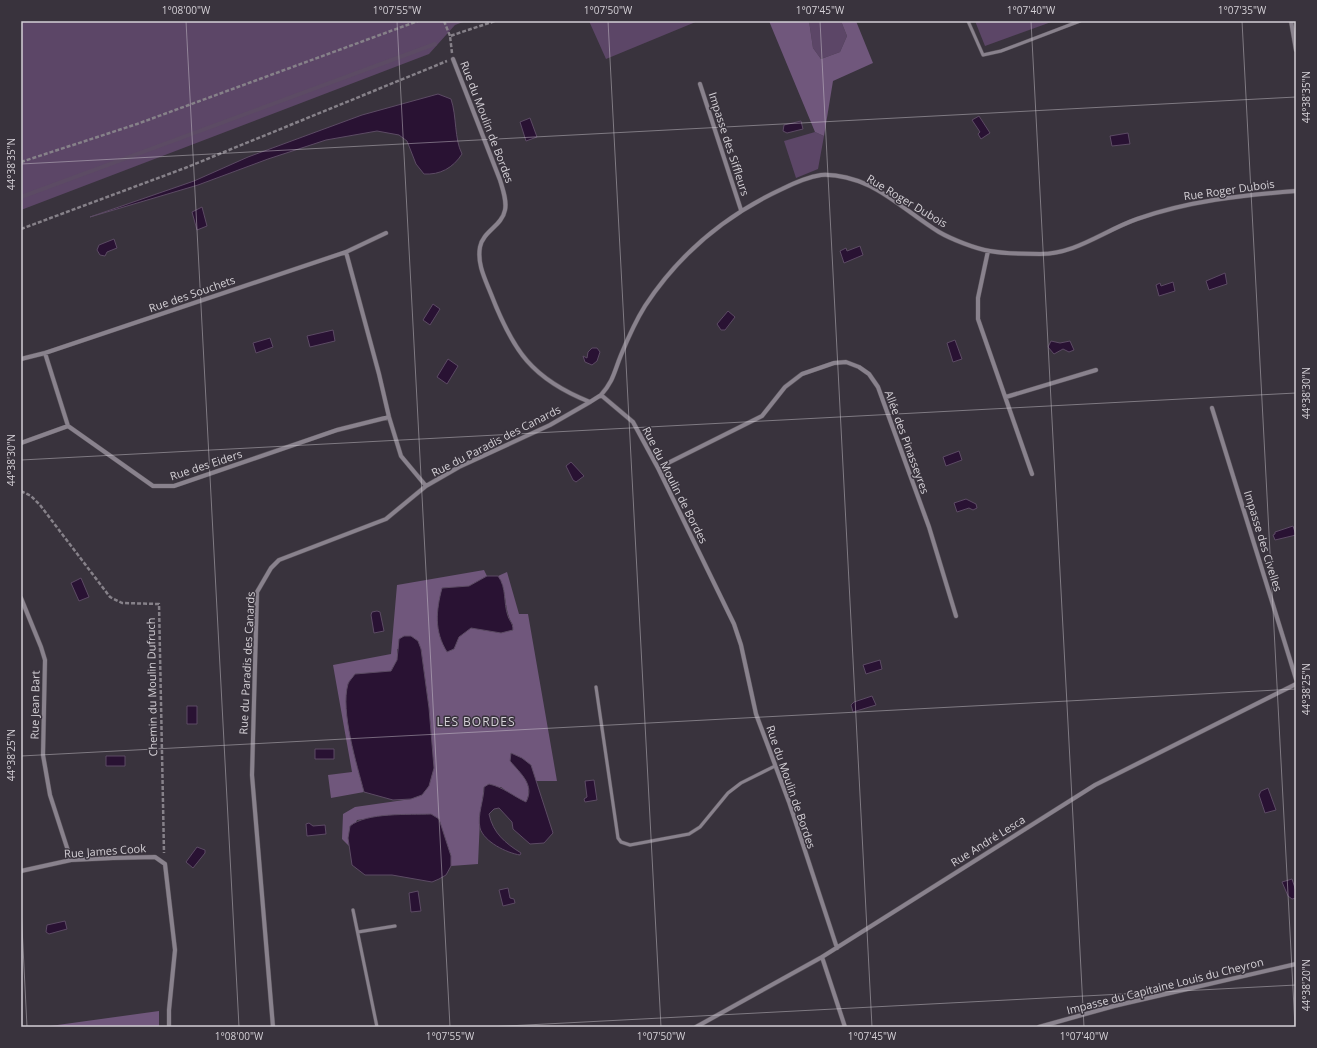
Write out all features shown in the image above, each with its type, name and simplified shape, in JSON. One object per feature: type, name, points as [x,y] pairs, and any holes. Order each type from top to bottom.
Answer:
[{"type":"street","points":[[1291,21],[1296,50]]},
{"type":"street","name":"Rue du Moulin de Bordes","points":[[453,59],[500,180],[505,202],[502,218],[483,238],[480,248],[479,258],[483,276],[502,321],[514,344],[529,364],[550,383],[571,395],[590,402]]},
{"type":"street","name":"Impasse des Siffleurs","points":[[700,84],[741,210]]},
{"type":"street","name":"Rue Roger Dubois","points":[[601,396],[611,383],[630,333],[663,281],[688,253],[741,210],[799,181],[821,175],[837,176],[869,186],[941,233],[988,251],[1043,254],[1069,251],[1135,220],[1182,205],[1243,195],[1296,191]]},
{"type":"street","name":"Rue des Souchets","points":[[21,359],[45,353],[346,252],[386,234]]},
{"type":"street","points":[[988,251],[978,298],[978,319],[1032,474]]},
{"type":"street","points":[[346,252],[389,417],[401,456],[426,486]]},
{"type":"street","points":[[21,443],[68,426],[45,353]]},
{"type":"street","name":"Allée des Pinasseyres","points":[[658,468],[762,416],[785,387],[802,374],[834,363],[846,362],[859,367],[869,374],[878,387],[929,527],[956,616]]},
{"type":"street","points":[[1006,397],[1096,370]]},
{"type":"street","points":[[590,402],[601,396]]},
{"type":"street","name":"Rue du Moulin de Bordes","points":[[601,396],[632,422],[658,468],[734,624],[756,714],[837,948]]},
{"type":"street","name":"Rue du Paradis des Canards","points":[[273,1027],[252,775],[257,592],[267,574],[279,560],[386,519],[426,486],[459,467],[550,425],[590,402]]},
{"type":"street","name":"Impasse des Civelles","points":[[1212,408],[1296,679]]},
{"type":"street","name":"Rue des Eiders","points":[[68,426],[153,486],[174,486],[337,430],[389,417]]},
{"type":"street","name":"Rue Jean Bart","points":[[21,598],[45,660],[43,755],[50,795],[71,860]]},
{"type":"street","name":"Rue André Lesca","points":[[696,1027],[837,948],[1095,785],[1296,684]]},
{"type":"street","name":"Rue James Cook","points":[[21,871],[71,860],[156,857],[165,864]]},
{"type":"street","points":[[165,864],[175,950],[168,1010],[169,1027]]},
{"type":"street","points":[[822,957],[845,1027]]},
{"type":"street","name":"Impasse du Capitaine Louis du Cheyron","points":[[1039,1027],[1114,1006],[1296,964]]},
{"type":"lane","points":[[968,21],[983,55],[1001,51],[1080,21]]},
{"type":"lane","points":[[596,687],[618,838],[621,842],[630,845],[680,837],[689,834],[700,827],[728,793],[741,782],[775,766]]},
{"type":"lane","points":[[353,910],[378,1027]]},
{"type":"lane","points":[[358,932],[395,926]]},
{"type":"path","points":[[21,162],[137,124],[418,21]]},
{"type":"path","points":[[21,229],[185,168],[453,59],[450,36],[444,21]]},
{"type":"path","points":[[450,36],[495,21]]},
{"type":"path","name":"Chemin du Moulin Dufruch","points":[[21,490],[31,496],[40,505],[110,597],[122,603],[159,604],[165,864]]},
{"type":"shaded area","points":[[21,21],[466,21],[455,25],[429,54],[21,210]]},
{"type":"shaded area","points":[[589,21],[698,21],[606,59]]},
{"type":"shaded area","points":[[769,21],[809,21],[813,48],[821,59],[840,52],[847,36],[841,21],[856,21],[873,63],[833,81],[824,136],[815,132]]},
{"type":"shaded area","points":[[809,21],[841,21],[847,36],[840,52],[821,59],[813,48]]},
{"type":"shaded area","points":[[975,21],[1054,21],[985,46]]},
{"type":"shaded area","points":[[438,94],[451,99],[459,148],[462,154],[455,163],[441,172],[424,174],[416,164],[407,141],[399,135],[377,131],[326,140],[268,159],[198,185],[90,217],[194,181],[248,157],[362,115]]},
{"type":"shaded area","points":[[979,116],[990,133],[981,139],[978,134],[980,132],[972,120]]},
{"type":"shaded area","points":[[530,118],[537,137],[526,141],[520,122]]},
{"type":"shaded area","points":[[801,121],[803,129],[787,133],[783,131],[784,125]]},
{"type":"shaded area","points":[[815,132],[824,136],[818,169],[796,178],[784,141]]},
{"type":"shaded area","points":[[1128,133],[1130,144],[1112,146],[1110,136]]},
{"type":"shaded area","points":[[202,207],[207,226],[197,230],[192,212]]},
{"type":"shaded area","points":[[114,239],[117,248],[107,252],[105,256],[100,255],[97,250],[99,245]]},
{"type":"shaded area","points":[[860,246],[863,255],[844,263],[840,251],[846,248],[847,251]]},
{"type":"shaded area","points":[[1225,273],[1227,284],[1209,290],[1206,281]]},
{"type":"shaded area","points":[[1173,282],[1175,291],[1159,296],[1156,285],[1160,283],[1161,286]]},
{"type":"shaded area","points":[[433,304],[440,309],[430,325],[423,320]]},
{"type":"shaded area","points":[[728,311],[735,317],[725,330],[721,330],[717,324]]},
{"type":"shaded area","points":[[333,330],[335,341],[310,347],[307,336]]},
{"type":"shaded area","points":[[270,338],[273,347],[256,353],[253,343]]},
{"type":"shaded area","points":[[955,340],[962,359],[953,362],[947,343]]},
{"type":"shaded area","points":[[1051,341],[1060,343],[1070,341],[1074,350],[1069,352],[1063,349],[1054,354],[1048,347]]},
{"type":"shaded area","points":[[592,348],[597,348],[600,352],[597,361],[592,365],[585,362],[583,356],[587,358],[588,352]]},
{"type":"shaded area","points":[[448,359],[458,366],[447,384],[437,377]]},
{"type":"shaded area","points":[[959,451],[962,460],[946,466],[943,457]]},
{"type":"shaded area","points":[[571,462],[584,476],[576,482],[573,480],[566,466]]},
{"type":"shaded area","points":[[966,499],[976,504],[977,508],[973,510],[969,508],[957,512],[954,503]]},
{"type":"shaded area","points":[[1293,526],[1296,535],[1275,540],[1273,535],[1275,532]]},
{"type":"shaded area","points":[[484,570],[487,576],[469,586],[442,588],[454,649],[459,637],[471,628],[501,633],[513,625],[508,613],[503,588],[498,576],[507,572],[519,614],[528,614],[557,781],[535,781],[531,765],[511,761],[523,775],[528,785],[529,790],[526,802],[511,795],[501,787],[484,787],[480,819],[478,864],[451,866],[451,856],[439,819],[431,814],[387,816],[357,820],[348,838],[349,846],[342,839],[343,814],[355,807],[411,799],[434,768],[429,708],[421,649],[397,649],[397,660],[391,671],[375,673],[348,683],[348,724],[364,792],[331,798],[328,775],[352,772],[333,665],[391,654],[397,585]]},
{"type":"shaded area","points":[[487,576],[498,576],[503,585],[507,611],[513,630],[501,633],[471,628],[459,637],[454,649],[447,652],[440,636],[437,621],[438,605],[442,588],[469,586]]},
{"type":"shaded area","points":[[81,578],[89,597],[79,601],[71,583]]},
{"type":"shaded area","points":[[372,612],[380,612],[384,631],[374,633],[371,615]]},
{"type":"shaded area","points":[[404,636],[411,636],[418,641],[421,649],[429,708],[434,768],[429,786],[422,795],[411,799],[393,800],[364,792],[350,738],[346,708],[346,695],[348,684],[355,674],[391,671],[397,660],[399,639]]},
{"type":"shaded area","points":[[880,660],[882,669],[866,674],[863,665]]},
{"type":"shaded area","points":[[872,696],[876,705],[853,712],[851,705],[854,702]]},
{"type":"shaded area","points":[[187,706],[197,706],[197,724],[187,724]]},
{"type":"shaded area","points":[[315,749],[334,749],[334,759],[315,759]]},
{"type":"shaded area","points":[[511,753],[522,758],[531,765],[553,833],[544,843],[530,844],[513,829],[512,822],[499,808],[494,809],[489,814],[493,827],[500,837],[521,853],[520,855],[509,852],[491,842],[482,833],[479,823],[484,787],[489,784],[503,789],[526,802],[529,790],[528,785],[526,780],[510,761]]},
{"type":"shaded area","points":[[106,756],[125,756],[125,766],[106,766]]},
{"type":"shaded area","points":[[594,780],[597,800],[585,802],[584,799],[587,797],[585,781]]},
{"type":"shaded area","points":[[1268,788],[1276,810],[1265,813],[1259,795],[1261,791]]},
{"type":"shaded area","points":[[431,814],[439,819],[451,856],[451,866],[446,875],[432,882],[392,875],[365,875],[352,865],[348,838],[350,826],[367,818],[377,816]]},
{"type":"shaded area","points":[[309,823],[313,826],[325,825],[326,834],[307,836],[306,824]]},
{"type":"shaded area","points":[[197,847],[205,850],[205,853],[193,868],[186,862]]},
{"type":"shaded area","points":[[1292,879],[1296,891],[1296,898],[1292,899],[1288,896],[1282,882]]},
{"type":"shaded area","points":[[508,888],[510,898],[514,899],[515,903],[503,906],[499,890]]},
{"type":"shaded area","points":[[418,891],[421,911],[411,912],[409,893]]},
{"type":"shaded area","points":[[65,921],[67,929],[49,934],[46,932],[47,925]]},
{"type":"shaded area","points":[[159,1011],[159,1027],[43,1027]]},
{"type":"waterway","points":[[21,197],[435,44]]},
{"type":"district","name":"LES BORDES","points":[[476,722]]}]
